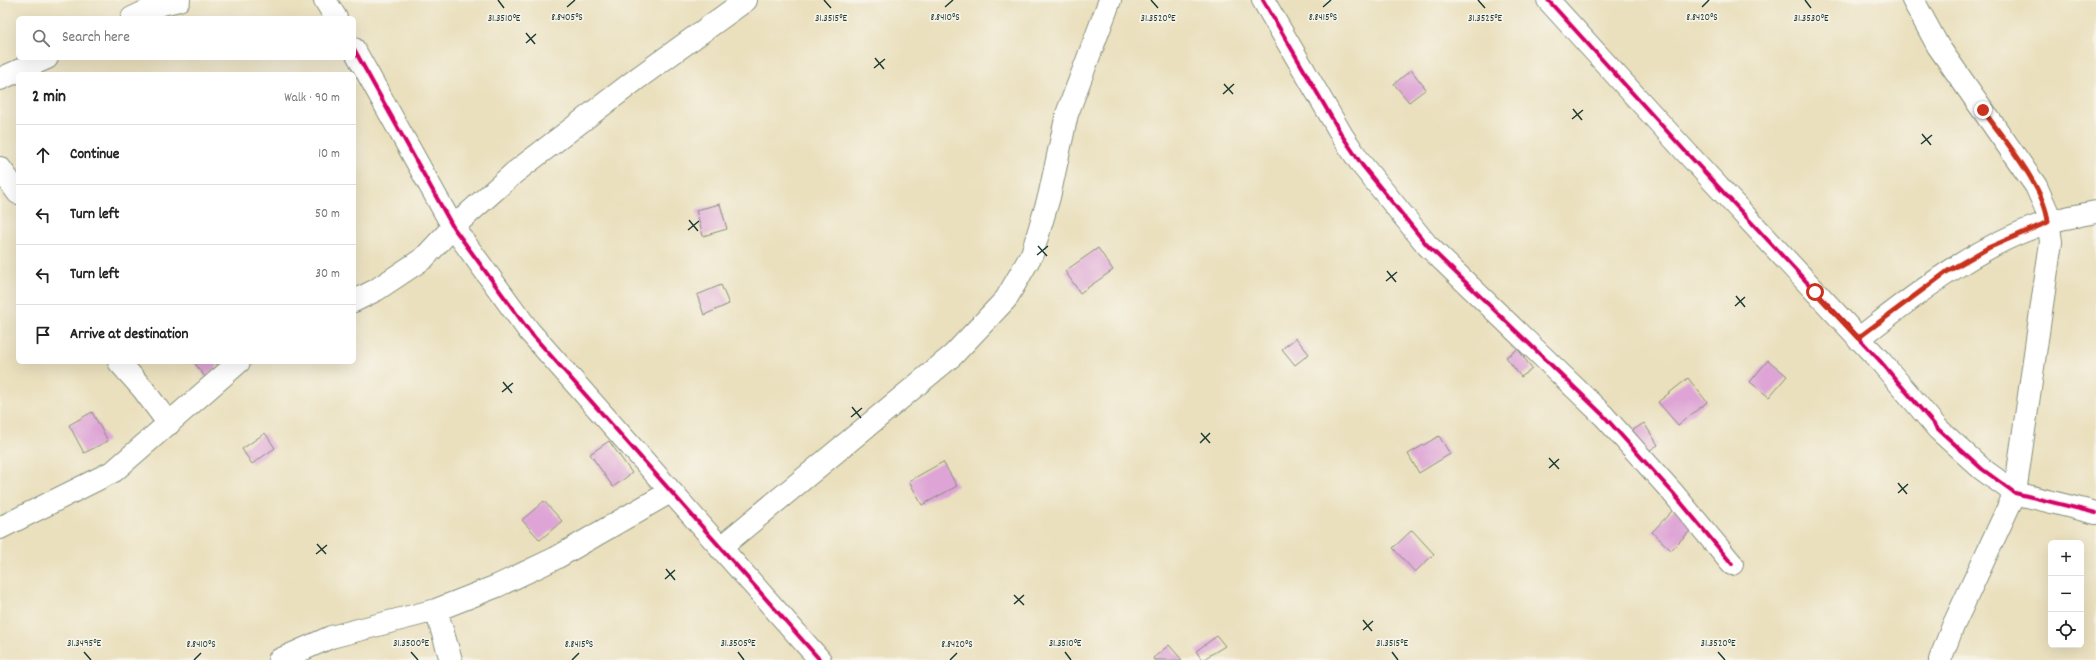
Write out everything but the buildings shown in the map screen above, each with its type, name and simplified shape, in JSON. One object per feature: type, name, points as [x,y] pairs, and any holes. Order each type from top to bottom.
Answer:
[{"type":"street","points":[[136,16],[162,4],[179,0]]},
{"type":"street","points":[[325,0],[335,16]]},
{"type":"street","points":[[356,299],[376,290],[424,258],[453,227],[514,173],[638,78],[746,0]]},
{"type":"street","points":[[720,548],[953,355],[1006,299],[1032,254],[1048,197],[1067,114],[1110,0]]},
{"type":"street","points":[[1263,0],[1343,137],[1362,165],[1427,245],[1604,416],[1673,493],[1732,564]]},
{"type":"street","points":[[1548,0],[1858,338],[1938,429],[1982,468],[2016,493],[2096,513]]},
{"type":"street","points":[[1913,0],[1938,46],[2036,186],[2047,211],[2051,242],[2016,493],[1959,613],[1940,660]]},
{"type":"street","points":[[356,53],[453,227],[529,331],[820,660]]},
{"type":"street","points":[[0,79],[43,60]]},
{"type":"street","points":[[0,168],[16,190]]},
{"type":"street","points":[[1858,338],[1948,271],[1988,248],[2048,222],[2096,212]]},
{"type":"street","points":[[121,364],[143,389],[169,424]]},
{"type":"street","points":[[0,528],[114,471],[238,364]]},
{"type":"street","points":[[279,660],[331,636],[436,610],[497,586],[556,558],[670,492]]},
{"type":"street","points":[[436,610],[451,660]]},
{"type":"cycle path","points":[[1263,0],[1343,137],[1362,165],[1427,245],[1604,416],[1673,493],[1732,564]]},
{"type":"cycle path","points":[[1548,0],[1685,151],[1881,362],[1938,429],[1982,469],[2015,493],[2096,513]]},
{"type":"cycle path","points":[[356,53],[453,227],[529,331],[820,660]]},
{"type":"route","points":[[1815,292],[1858,338],[1948,271],[1988,248],[2048,222],[2047,211],[2036,186],[1983,110]]}]
